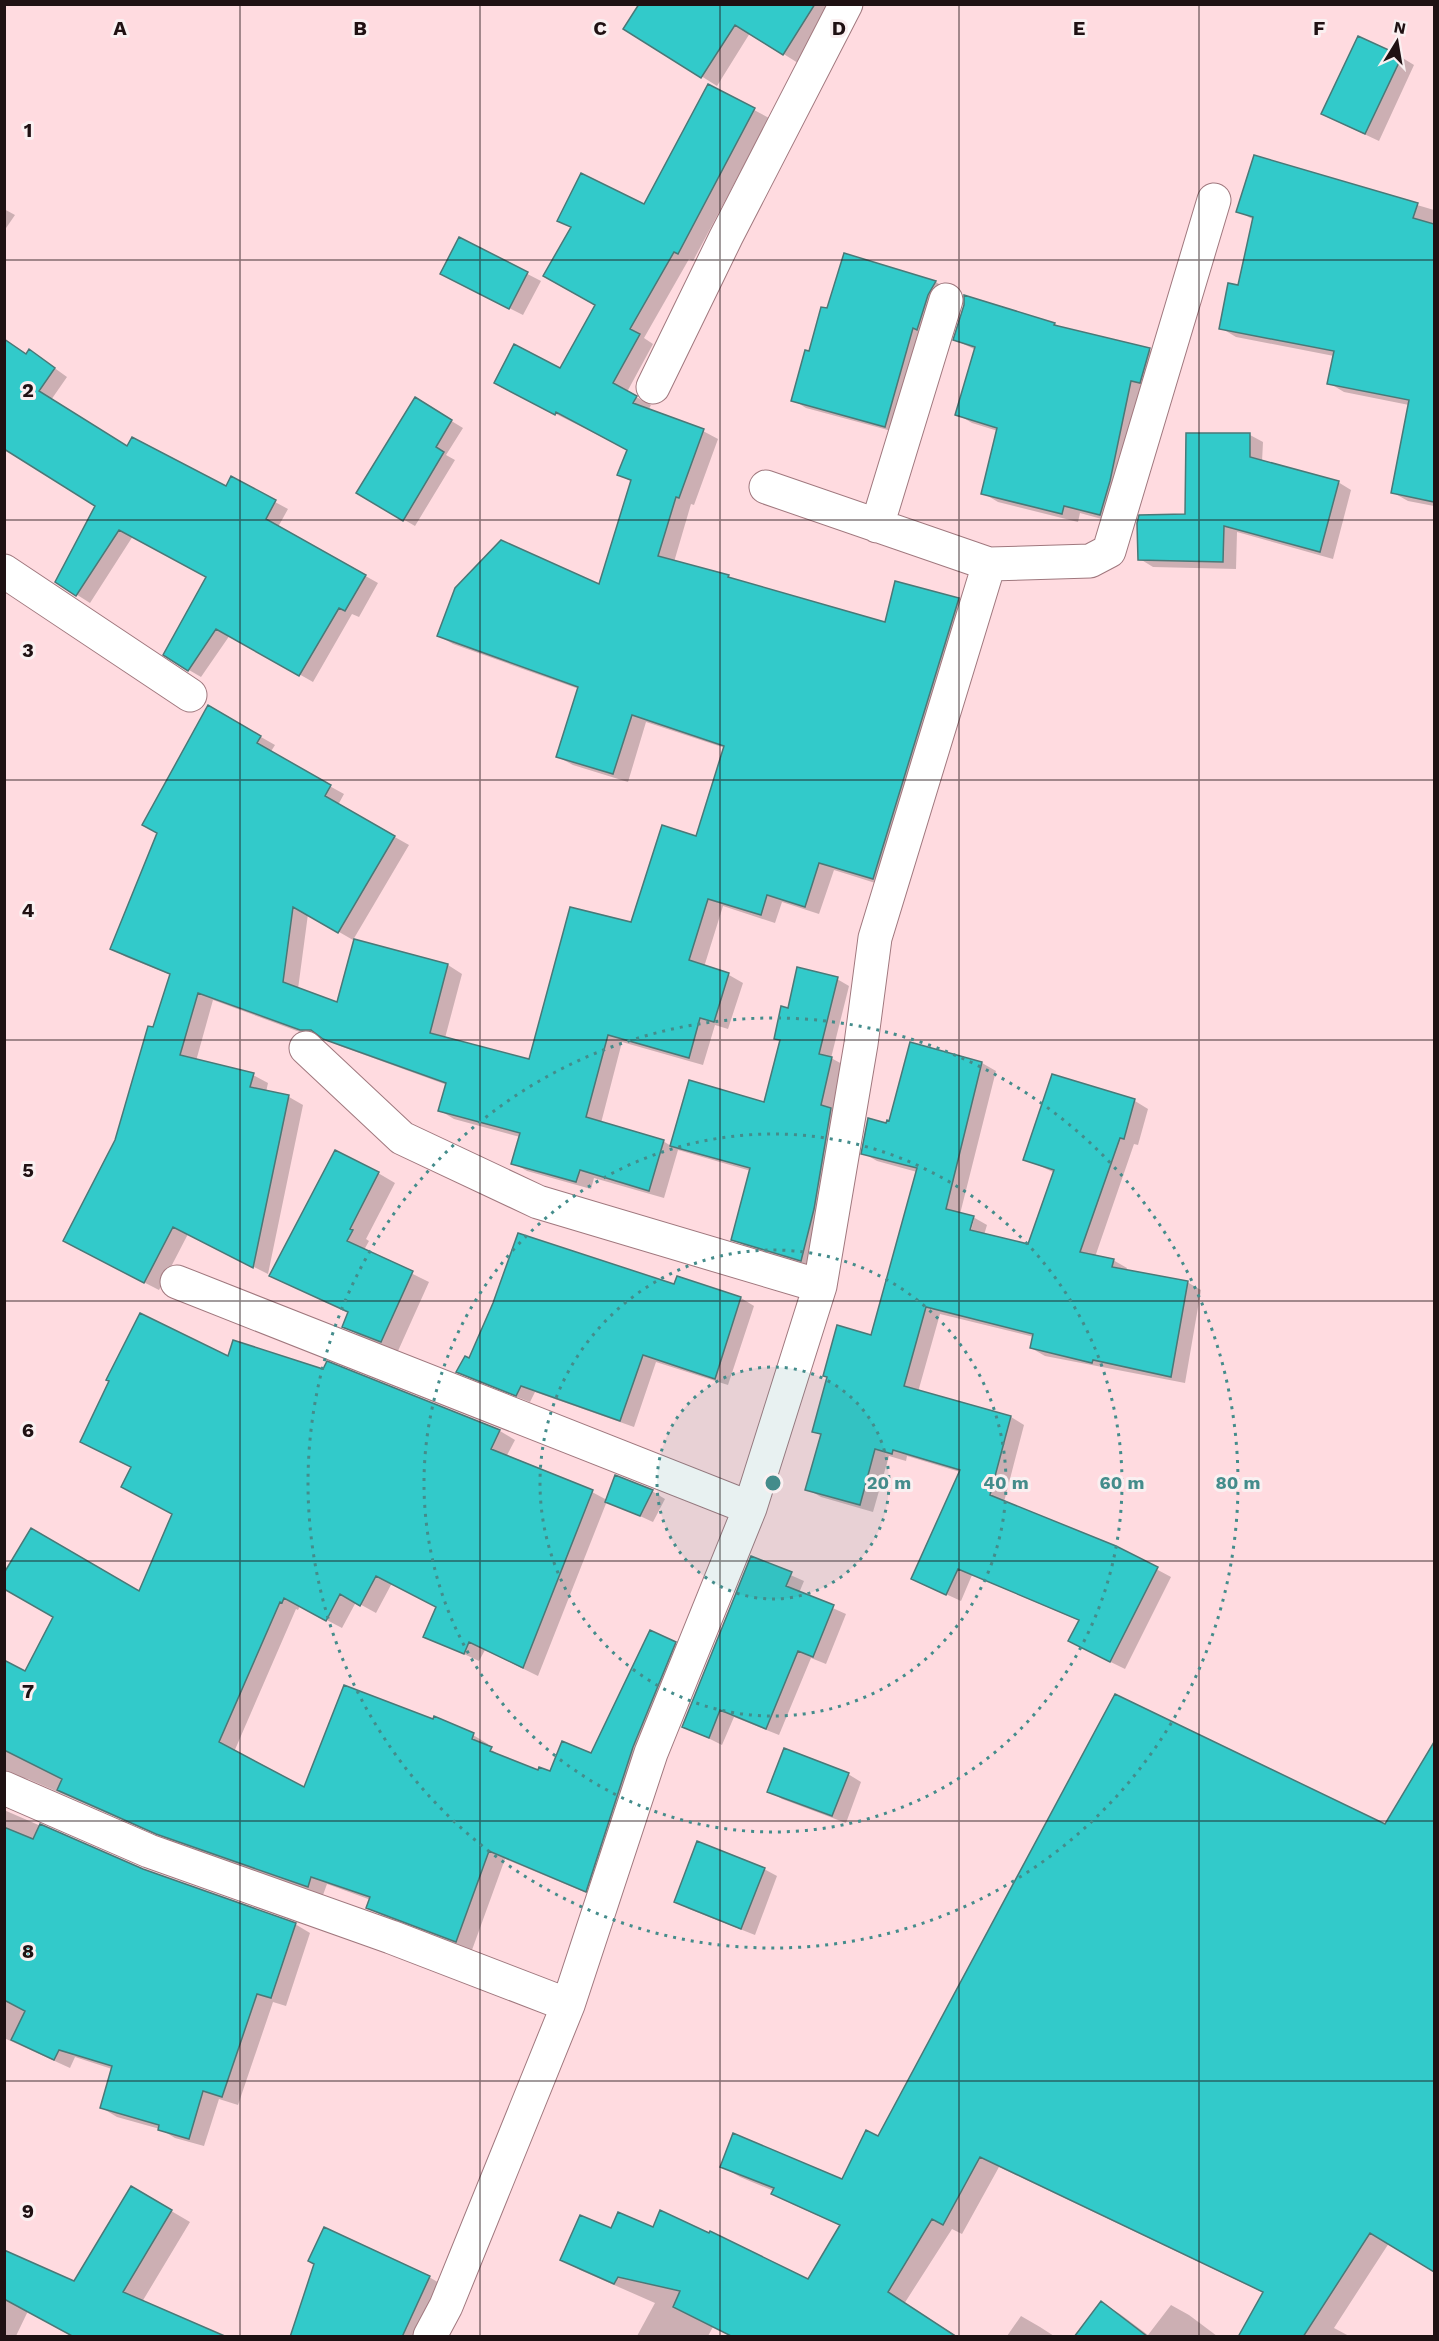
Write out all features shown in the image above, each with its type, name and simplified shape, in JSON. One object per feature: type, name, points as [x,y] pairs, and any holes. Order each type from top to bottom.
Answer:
[{"type":"street","points":[[653,387],[726,237],[846,4]]},
{"type":"street","points":[[766,487],[989,564],[1090,561],[1109,551],[1214,200]]},
{"type":"street","points":[[877,526],[946,300]]},
{"type":"street","points":[[430,2337],[446,2306],[568,2005],[651,1753],[750,1509],[820,1286],[859,1056],[875,938],[989,564]]},
{"type":"street","points":[[4,571],[190,695]]},
{"type":"street","points":[[306,1048],[402,1138],[538,1202],[820,1286]]},
{"type":"street","points":[[177,1282],[750,1509]]},
{"type":"street","points":[[4,1788],[148,1851],[391,1937],[568,2005]]},
{"type":"building","points":[[639,4],[815,4],[783,55],[735,25],[701,78],[623,29]]},
{"type":"building","points":[[1358,36],[1402,56],[1365,134],[1321,114]]},
{"type":"building","points":[[708,84],[755,108],[678,254],[674,252],[630,329],[640,334],[613,383],[637,396],[633,403],[704,429],[679,498],[676,497],[658,556],[885,622],[895,581],[959,598],[873,879],[819,863],[805,907],[767,895],[761,915],[708,899],[689,960],[729,973],[714,1022],[700,1018],[689,1058],[608,1035],[586,1117],[664,1140],[649,1191],[580,1170],[576,1182],[511,1164],[520,1133],[438,1111],[446,1083],[323,1039],[311,1030],[300,1030],[198,993],[180,1055],[254,1073],[250,1087],[289,1095],[253,1268],[173,1227],[144,1283],[63,1241],[115,1140],[148,1026],[153,1027],[170,974],[110,949],[157,833],[142,825],[208,705],[261,736],[257,743],[331,785],[325,796],[395,836],[338,933],[293,907],[283,982],[337,1002],[354,939],[448,964],[430,1033],[529,1059],[570,907],[631,922],[662,825],[696,836],[724,746],[632,715],[613,774],[556,757],[578,687],[437,636],[455,588],[501,540],[599,584],[631,480],[617,475],[627,450],[556,412],[555,415],[494,383],[514,344],[560,368],[595,305],[543,276],[571,227],[557,221],[581,173],[644,204]]},
{"type":"building","points":[[1254,155],[1418,203],[1413,218],[1434,224],[1434,502],[1391,493],[1409,400],[1327,384],[1334,351],[1219,329],[1228,283],[1238,285],[1253,217],[1236,212]]},
{"type":"building","points":[[459,237],[528,272],[509,309],[440,274]]},
{"type":"building","points":[[844,253],[936,281],[928,295],[917,330],[913,328],[885,427],[791,401],[805,350],[809,351],[821,307],[827,308]]},
{"type":"building","points":[[964,295],[1055,323],[1054,325],[1150,348],[1140,383],[1131,381],[1110,481],[1100,515],[1064,506],[1062,514],[981,494],[997,428],[955,415],[975,347],[953,340],[964,305]]},
{"type":"building","points":[[4,339],[26,354],[29,349],[55,368],[39,391],[127,446],[132,437],[226,486],[231,476],[276,500],[266,519],[366,575],[345,611],[339,608],[299,676],[216,629],[188,671],[163,655],[206,577],[119,530],[76,596],[55,582],[95,506],[4,449]]},
{"type":"building","points":[[415,397],[452,420],[436,447],[444,452],[403,521],[356,493]]},
{"type":"building","points":[[1186,433],[1250,433],[1250,457],[1339,481],[1320,552],[1224,526],[1223,562],[1138,560],[1137,523],[1139,515],[1185,514]]},
{"type":"building","points":[[797,967],[838,977],[819,1054],[832,1057],[821,1105],[831,1108],[814,1209],[801,1261],[731,1240],[750,1168],[670,1146],[689,1080],[764,1102],[780,1040],[774,1039],[781,1006],[788,1008]]},
{"type":"building","points":[[910,1042],[982,1062],[946,1209],[974,1216],[970,1230],[1028,1244],[1054,1170],[1023,1160],[1052,1074],[1135,1099],[1124,1139],[1120,1138],[1080,1252],[1114,1259],[1112,1267],[1188,1281],[1171,1377],[1093,1360],[1092,1363],[1030,1348],[1033,1334],[926,1307],[904,1386],[1011,1416],[990,1495],[1116,1546],[1158,1567],[1110,1662],[1068,1641],[1079,1620],[958,1569],[946,1595],[911,1579],[960,1470],[893,1450],[892,1454],[875,1449],[860,1505],[805,1490],[821,1434],[812,1432],[827,1377],[823,1376],[837,1325],[871,1335],[917,1168],[861,1154],[868,1118],[886,1123],[887,1120],[889,1121]]},
{"type":"building","points":[[335,1150],[379,1172],[350,1229],[353,1230],[347,1241],[413,1271],[381,1342],[342,1327],[348,1312],[269,1276]]},
{"type":"building","points":[[518,1233],[674,1284],[677,1276],[741,1297],[715,1379],[643,1355],[620,1421],[521,1386],[516,1396],[456,1372],[465,1356],[469,1358],[493,1303]]},
{"type":"building","points":[[140,1313],[228,1356],[233,1340],[323,1369],[327,1361],[500,1430],[491,1449],[593,1490],[523,1668],[469,1642],[464,1654],[423,1637],[436,1607],[376,1576],[360,1606],[340,1594],[326,1621],[284,1598],[282,1603],[280,1602],[219,1742],[304,1787],[344,1685],[433,1719],[434,1716],[474,1733],[472,1739],[492,1747],[490,1751],[538,1770],[539,1767],[550,1771],[562,1741],[591,1753],[650,1630],[676,1642],[633,1747],[586,1892],[489,1851],[456,1942],[366,1908],[370,1897],[311,1877],[308,1887],[156,1834],[57,1790],[62,1779],[4,1750],[4,1660],[25,1671],[53,1617],[4,1589],[4,1573],[31,1528],[139,1591],[172,1514],[121,1487],[131,1467],[80,1442],[109,1381],[106,1380]]},
{"type":"building","points":[[615,1475],[653,1490],[640,1516],[605,1502]]},
{"type":"building","points":[[751,1556],[792,1572],[786,1586],[834,1605],[813,1657],[798,1651],[766,1729],[720,1710],[709,1738],[682,1727]]},
{"type":"building","points":[[1115,1694],[1385,1824],[1434,1742],[1434,2272],[1370,2233],[1303,2337],[1238,2337],[1263,2292],[980,2157],[943,2225],[932,2219],[888,2292],[957,2337],[733,2337],[673,2307],[680,2291],[618,2277],[614,2284],[560,2260],[580,2215],[611,2228],[618,2212],[653,2227],[660,2210],[709,2233],[710,2231],[808,2279],[840,2225],[771,2194],[774,2188],[720,2167],[733,2133],[842,2179],[866,2130],[878,2136]]},
{"type":"building","points":[[784,1748],[849,1773],[832,1816],[767,1792]]},
{"type":"building","points":[[40,1824],[143,1869],[296,1923],[271,1998],[257,1994],[222,2097],[203,2091],[189,2139],[158,2130],[159,2125],[100,2108],[112,2066],[59,2050],[54,2060],[11,2040],[25,2011],[4,2000],[4,1827],[33,1839]]},
{"type":"building","points":[[697,1841],[765,1868],[741,1929],[674,1902]]},
{"type":"building","points":[[131,2186],[172,2210],[123,2292],[227,2337],[74,2337],[4,2299],[4,2250],[74,2281]]},
{"type":"building","points":[[324,2227],[430,2276],[402,2337],[290,2337],[314,2264],[308,2261]]},
{"type":"building","points":[[1101,2301],[1148,2337],[1074,2337]]}]
